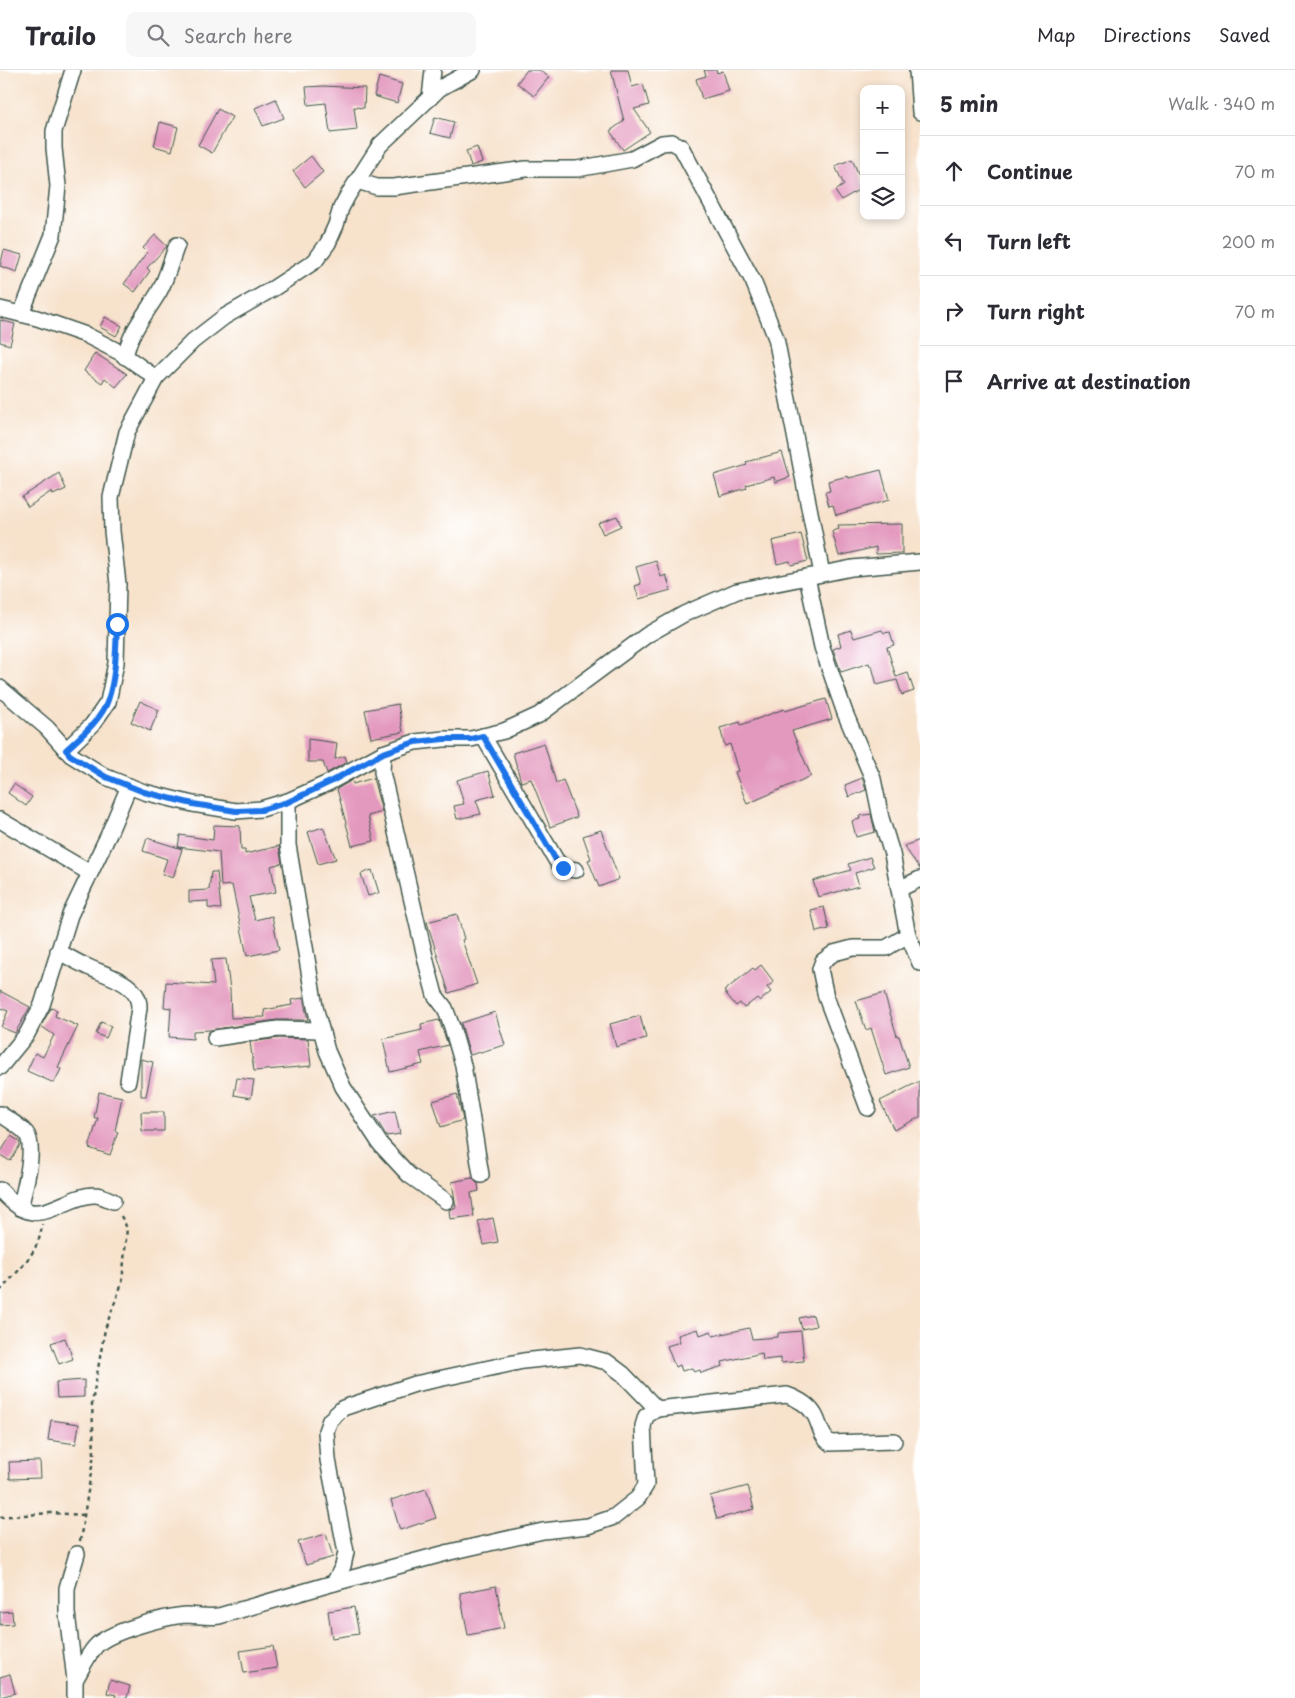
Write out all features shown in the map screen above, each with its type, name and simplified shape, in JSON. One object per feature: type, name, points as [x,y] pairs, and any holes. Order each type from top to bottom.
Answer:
[{"type":"street","points":[[21,314],[53,235],[58,186],[54,131],[73,70]]},
{"type":"street","points":[[430,98],[433,70]]},
{"type":"street","points":[[66,750],[92,725],[108,702],[116,663],[118,584],[112,531],[111,496],[127,432],[156,378],[193,341],[224,318],[315,261],[328,243],[336,226],[341,208],[380,145],[440,88],[473,70]]},
{"type":"street","points":[[916,70],[920,112]]},
{"type":"street","points":[[357,181],[377,187],[394,187],[526,169],[577,169],[632,159],[662,144],[672,142],[681,147],[753,281],[776,338],[822,574]]},
{"type":"street","points":[[125,357],[127,344],[134,328],[160,291],[177,245]]},
{"type":"street","points":[[0,309],[86,335],[121,353],[156,378]]},
{"type":"street","points":[[0,688],[46,728],[70,755],[106,777],[144,792],[193,804],[236,811],[261,810],[288,802],[336,779],[383,753],[415,742],[471,739],[504,731],[539,715],[647,635],[684,614],[737,591],[852,568],[920,562]]},
{"type":"street","points":[[807,577],[822,647],[873,779],[899,888],[908,935],[920,964]]},
{"type":"street","points":[[483,736],[556,860],[563,868],[576,870]]},
{"type":"street","points":[[383,753],[382,772],[429,973],[435,995],[445,1008],[463,1065],[481,1174]]},
{"type":"street","points":[[0,1066],[27,1034],[42,1005],[70,915],[129,786]]},
{"type":"street","points":[[288,802],[288,845],[315,1007],[327,1051],[343,1086],[381,1146],[409,1175],[446,1201]]},
{"type":"street","points":[[0,820],[90,873]]},
{"type":"street","points":[[899,888],[920,879]]},
{"type":"street","points":[[868,1108],[826,996],[820,970],[823,961],[834,953],[853,948],[886,948],[908,935]]},
{"type":"street","points":[[58,951],[85,966],[122,981],[134,992],[139,1008],[128,1082]]},
{"type":"street","points":[[215,1038],[278,1030],[321,1030]]},
{"type":"street","points":[[0,1114],[26,1133],[30,1141],[28,1174],[20,1208]]},
{"type":"street","points":[[0,1190],[20,1208],[29,1212],[42,1212],[84,1196],[97,1195],[113,1201]]},
{"type":"street","points":[[334,1583],[343,1566],[346,1552],[328,1460],[326,1431],[330,1420],[343,1408],[415,1384],[523,1361],[580,1355],[607,1362],[623,1374],[657,1409]]},
{"type":"street","points":[[75,1680],[95,1647],[108,1636],[166,1618],[186,1615],[219,1616],[334,1583],[504,1539],[543,1531],[588,1526],[614,1517],[638,1498],[646,1485],[643,1426],[646,1416],[657,1409],[787,1395],[802,1401],[814,1414],[825,1440],[830,1443],[894,1441]]},
{"type":"street","points":[[75,1698],[75,1680],[67,1613],[67,1588],[77,1554]]},
{"type":"path","points":[[77,1554],[94,1454],[92,1402],[105,1330],[122,1283],[125,1254],[127,1228],[113,1201]]},
{"type":"path","points":[[0,1291],[29,1258],[37,1245],[41,1233],[42,1212]]},
{"type":"path","points":[[0,1517],[50,1513],[85,1515]]},
{"type":"building","points":[[527,70],[539,70],[549,77],[534,96],[517,83]]},
{"type":"building","points":[[611,70],[628,70],[632,87],[643,84],[649,105],[634,109],[650,132],[623,150],[610,131],[624,121]]},
{"type":"building","points":[[704,70],[716,70],[717,73],[723,71],[729,91],[702,99],[696,79],[706,76]]},
{"type":"building","points":[[379,77],[402,84],[397,103],[374,96]]},
{"type":"building","points":[[306,87],[365,88],[364,108],[354,107],[357,130],[330,133],[326,103],[308,105]]},
{"type":"building","points":[[276,99],[284,118],[263,126],[255,108]]},
{"type":"building","points":[[218,109],[232,117],[212,153],[198,145]]},
{"type":"building","points":[[435,117],[454,122],[450,138],[430,133]]},
{"type":"building","points":[[160,122],[178,127],[172,151],[154,146]]},
{"type":"building","points":[[477,147],[482,162],[471,166],[466,151]]},
{"type":"building","points":[[311,156],[323,172],[305,187],[293,171]]},
{"type":"building","points":[[852,159],[860,178],[860,189],[841,200],[835,191],[844,185],[835,166]]},
{"type":"building","points":[[155,235],[167,246],[147,268],[150,271],[135,292],[124,284],[147,252],[143,248]]},
{"type":"building","points":[[4,250],[22,255],[17,272],[0,266]]},
{"type":"building","points":[[105,317],[122,326],[116,336],[100,327]]},
{"type":"building","points":[[0,320],[15,324],[10,345],[0,342]]},
{"type":"building","points":[[95,353],[127,374],[116,387],[105,378],[102,383],[84,371]]},
{"type":"building","points":[[782,452],[790,477],[775,482],[774,477],[746,485],[747,488],[720,496],[714,475],[747,465],[746,462]]},
{"type":"building","points":[[881,470],[889,500],[836,515],[833,505],[829,506],[825,492],[830,491],[828,481]]},
{"type":"building","points":[[59,473],[66,489],[53,495],[52,491],[28,507],[22,497]]},
{"type":"building","points":[[617,516],[621,526],[603,534],[598,523]]},
{"type":"building","points":[[902,524],[902,553],[876,554],[876,547],[839,556],[832,531],[839,529],[838,525]]},
{"type":"building","points":[[801,534],[808,561],[791,565],[790,561],[777,564],[772,541]]},
{"type":"building","points":[[656,561],[661,577],[666,575],[671,590],[639,599],[635,586],[641,584],[636,567]]},
{"type":"building","points":[[851,630],[854,638],[882,630],[884,633],[890,632],[894,645],[887,647],[896,677],[908,673],[914,691],[902,695],[897,680],[877,685],[872,666],[869,663],[841,672],[833,649],[841,646],[838,634]]},
{"type":"building","points":[[826,699],[832,719],[792,731],[811,776],[747,804],[735,772],[738,771],[730,744],[725,746],[720,728],[740,722],[741,725],[784,709],[785,711]]},
{"type":"building","points":[[140,701],[159,710],[150,731],[131,722]]},
{"type":"building","points":[[398,704],[403,732],[371,738],[365,710]]},
{"type":"building","points":[[308,739],[337,743],[335,759],[345,756],[347,762],[327,773],[323,762],[308,762]]},
{"type":"building","points":[[544,743],[556,783],[563,780],[577,817],[550,827],[531,779],[521,782],[513,753]]},
{"type":"building","points":[[488,771],[495,795],[476,800],[481,814],[457,819],[454,806],[464,804],[457,780]]},
{"type":"building","points":[[373,778],[382,812],[368,816],[374,841],[352,846],[337,789],[352,780],[353,784]]},
{"type":"building","points":[[862,778],[866,790],[849,797],[845,785]]},
{"type":"building","points":[[14,784],[32,797],[26,806],[8,793]]},
{"type":"building","points":[[871,814],[875,832],[856,837],[852,821],[860,819],[859,816]]},
{"type":"building","points":[[214,825],[240,826],[241,850],[245,850],[245,854],[279,846],[282,863],[271,866],[276,892],[249,897],[255,920],[272,916],[279,950],[247,956],[232,885],[221,886],[219,852],[178,847],[180,835],[213,840]]},
{"type":"building","points":[[323,827],[336,859],[318,864],[308,832]]},
{"type":"building","points":[[601,830],[619,879],[599,887],[588,860],[591,859],[583,836]]},
{"type":"building","points":[[147,838],[182,849],[173,878],[162,874],[167,859],[143,851]]},
{"type":"building","points":[[920,840],[920,869],[904,846]]},
{"type":"building","points":[[870,857],[874,867],[855,873],[859,886],[818,897],[813,881],[851,870],[848,864]]},
{"type":"building","points":[[372,870],[379,893],[368,896],[361,874]]},
{"type":"building","points":[[211,872],[217,872],[221,909],[208,908],[208,901],[189,902],[189,891],[209,890]]},
{"type":"building","points":[[824,907],[829,929],[816,932],[811,910]]},
{"type":"building","points":[[457,914],[464,939],[462,940],[477,984],[449,993],[427,922]]},
{"type":"building","points":[[226,959],[231,1018],[265,1017],[264,1010],[292,1005],[291,1000],[303,998],[308,1020],[277,1020],[193,1031],[193,1039],[169,1037],[171,1008],[164,1007],[166,982],[214,985],[211,960]]},
{"type":"building","points":[[761,965],[774,982],[767,987],[771,992],[760,1001],[757,998],[744,1008],[740,1003],[736,1006],[724,991],[753,968],[755,970]]},
{"type":"building","points":[[0,991],[30,1007],[15,1033],[1,1027],[8,1011],[0,1008]]},
{"type":"building","points":[[884,993],[909,1067],[886,1075],[871,1028],[866,1030],[856,1001]]},
{"type":"building","points":[[51,1008],[57,1010],[55,1016],[78,1026],[58,1067],[61,1069],[54,1083],[27,1071],[35,1053],[43,1057],[54,1035],[41,1026]]},
{"type":"building","points":[[495,1012],[505,1045],[470,1055],[461,1023]]},
{"type":"building","points":[[640,1016],[646,1038],[616,1047],[610,1024]]},
{"type":"building","points":[[439,1020],[448,1045],[420,1052],[423,1064],[390,1072],[383,1039],[422,1030],[421,1024]]},
{"type":"building","points":[[101,1022],[111,1026],[106,1038],[96,1034]]},
{"type":"building","points":[[279,1038],[308,1039],[311,1066],[254,1071],[250,1042]]},
{"type":"building","points":[[141,1059],[153,1062],[146,1096],[141,1096]]},
{"type":"building","points":[[237,1078],[254,1080],[251,1098],[234,1095]]},
{"type":"building","points":[[920,1081],[920,1117],[894,1130],[880,1101]]},
{"type":"building","points":[[99,1092],[122,1097],[115,1131],[118,1132],[110,1155],[89,1148],[98,1118],[94,1118]]},
{"type":"building","points":[[457,1094],[463,1120],[441,1127],[433,1101]]},
{"type":"building","points":[[395,1111],[400,1134],[387,1136],[374,1116]]},
{"type":"building","points":[[141,1112],[164,1112],[164,1131],[142,1131]]},
{"type":"building","points":[[11,1136],[19,1141],[20,1145],[10,1161],[0,1155],[0,1153]]},
{"type":"building","points":[[472,1178],[478,1184],[479,1191],[471,1193],[474,1216],[450,1219],[449,1210],[456,1207],[452,1182]]},
{"type":"building","points":[[493,1218],[498,1242],[484,1245],[478,1221]]},
{"type":"building","points":[[813,1315],[816,1326],[802,1329],[799,1318]]},
{"type":"building","points":[[749,1328],[752,1339],[778,1337],[778,1333],[801,1331],[804,1361],[781,1363],[781,1358],[763,1360],[762,1353],[722,1362],[723,1366],[701,1373],[700,1370],[694,1372],[692,1368],[682,1371],[680,1365],[675,1367],[667,1346],[680,1342],[678,1335],[698,1329],[700,1335],[711,1331],[713,1336]]},
{"type":"building","points":[[65,1338],[73,1359],[59,1364],[51,1343]]},
{"type":"building","points":[[84,1380],[84,1397],[57,1398],[56,1382]]},
{"type":"building","points":[[51,1420],[79,1424],[76,1444],[48,1440]]},
{"type":"building","points":[[40,1461],[41,1478],[10,1479],[9,1462]]},
{"type":"building","points":[[748,1486],[754,1509],[717,1519],[710,1496]]},
{"type":"building","points":[[426,1489],[436,1518],[400,1530],[391,1500]]},
{"type":"building","points":[[326,1534],[333,1557],[306,1565],[298,1542]]},
{"type":"building","points":[[496,1586],[504,1628],[468,1635],[460,1593]]},
{"type":"building","points":[[354,1607],[359,1634],[332,1638],[328,1611]]},
{"type":"building","points":[[12,1611],[13,1624],[0,1625],[0,1612]]},
{"type":"building","points":[[273,1646],[277,1668],[244,1673],[240,1651]]},
{"type":"building","points":[[10,1674],[15,1693],[0,1697],[0,1677]]},
{"type":"building","points":[[110,1680],[130,1686],[127,1698],[115,1698],[116,1695],[107,1693]]},
{"type":"route","points":[[117,624],[116,663],[108,702],[92,725],[66,750],[70,755],[106,777],[144,792],[193,804],[236,811],[261,810],[288,802],[383,753],[415,742],[471,739],[483,736],[556,860],[563,868]]}]
